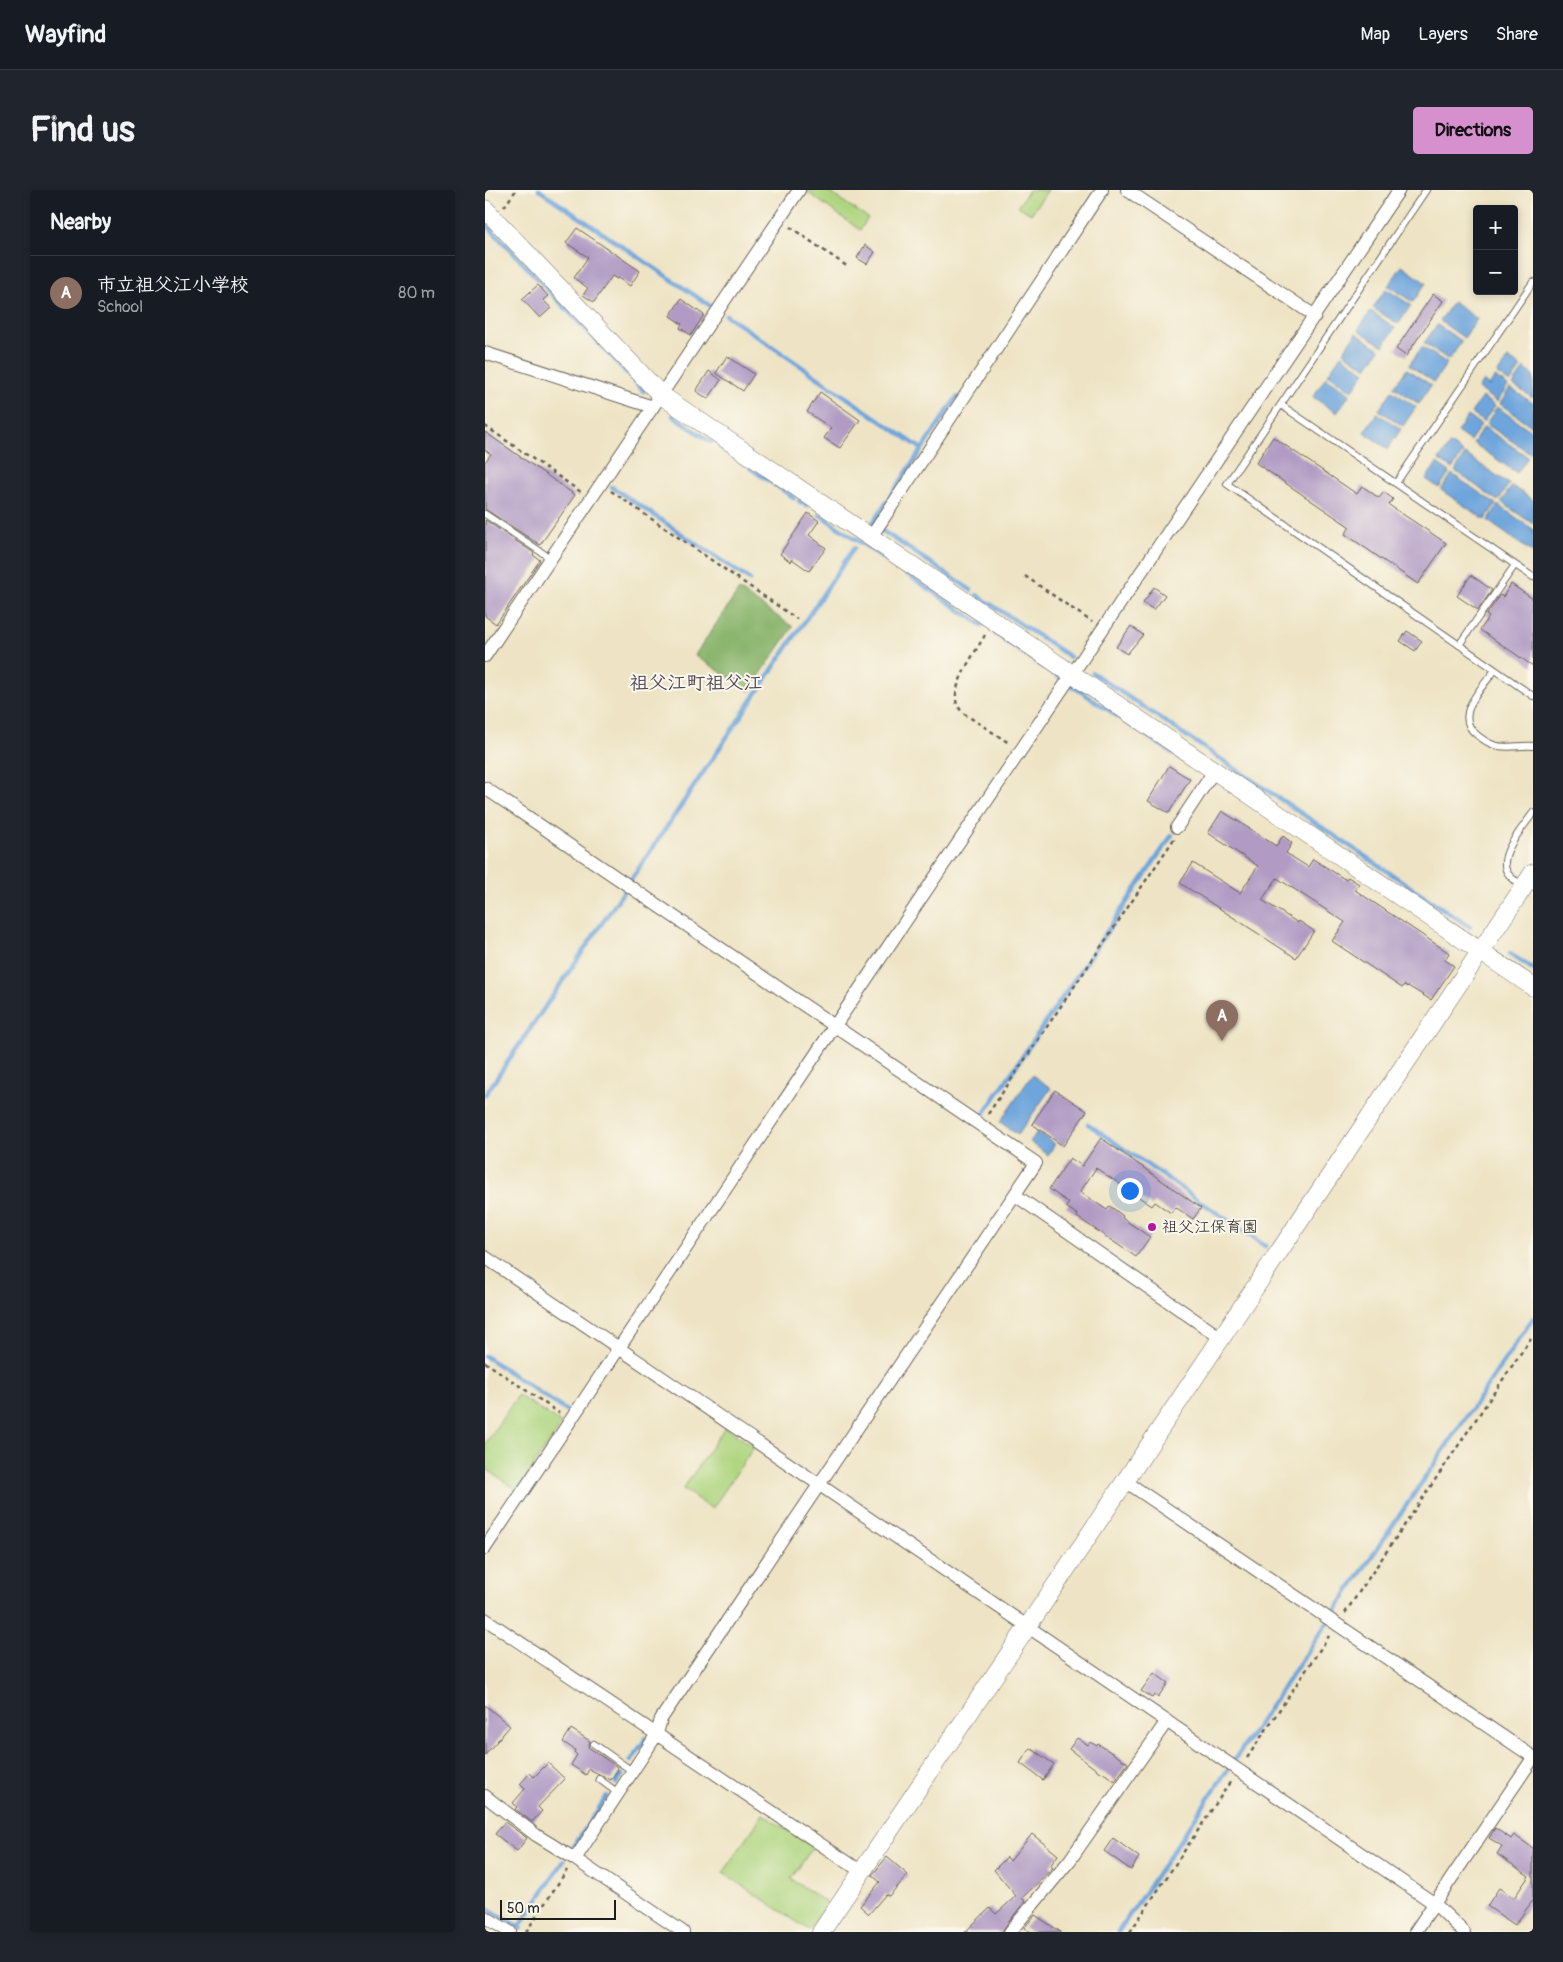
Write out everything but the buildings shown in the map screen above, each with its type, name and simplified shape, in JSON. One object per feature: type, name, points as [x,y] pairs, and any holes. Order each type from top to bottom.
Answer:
[{"type":"street","points":[[485,656],[799,190]]},
{"type":"street","points":[[871,537],[1102,190]]},
{"type":"street","points":[[1127,190],[1315,316]]},
{"type":"street","points":[[485,1548],[1399,190]]},
{"type":"street","points":[[485,209],[657,401],[871,537],[1071,675],[1533,987]]},
{"type":"street","points":[[485,352],[657,401]]},
{"type":"street","points":[[1177,827],[1214,771]]},
{"type":"street","points":[[485,788],[1036,1163],[661,1719],[657,1734],[575,1859]]},
{"type":"street","points":[[821,1932],[1529,879]]},
{"type":"street","points":[[1015,1195],[1221,1338]]},
{"type":"street","points":[[485,1257],[1435,1904],[1464,1932]]},
{"type":"street","points":[[1125,1481],[1533,1757],[1415,1932]]},
{"type":"street","points":[[485,1619],[861,1872]]},
{"type":"street","points":[[1010,1932],[1070,1860],[1167,1721]]},
{"type":"street","points":[[485,1796],[536,1835],[683,1932]]},
{"type":"street","points":[[485,1917],[510,1932]]},
{"type":"lane","points":[[1426,190],[1227,484],[1533,696]]},
{"type":"lane","points":[[1396,483],[1533,282]]},
{"type":"lane","points":[[1281,405],[1533,577]]},
{"type":"lane","points":[[485,514],[550,558]]},
{"type":"lane","points":[[1459,645],[1515,565]]},
{"type":"lane","points":[[1495,670],[1469,706],[1466,717],[1470,730],[1495,746],[1533,746]]},
{"type":"lane","points":[[1529,879],[1509,875],[1503,864],[1506,852],[1533,813]]},
{"type":"lane","points":[[594,1744],[632,1771]]},
{"type":"lane","points":[[599,1779],[618,1792]]},
{"type":"path","points":[[779,220],[848,267]]},
{"type":"path","points":[[485,426],[590,498]]},
{"type":"path","points":[[600,484],[797,619]]},
{"type":"path","points":[[1025,576],[1103,629]]},
{"type":"path","points":[[992,620],[957,686],[955,698],[957,706],[963,713],[1020,751]]},
{"type":"path","points":[[981,1126],[1178,833],[1177,827]]},
{"type":"path","points":[[485,1362],[570,1421]]},
{"type":"path","points":[[526,1932],[575,1859]]},
{"type":"green space","points":[[808,190],[826,190],[868,218],[860,230],[807,192]]},
{"type":"green space","points":[[1029,190],[1048,190],[1031,214],[1018,206]]},
{"type":"green space","points":[[739,590],[793,627],[749,691],[695,655]]},
{"type":"green space","points":[[518,1395],[562,1424],[517,1490],[485,1468],[485,1444]]},
{"type":"green space","points":[[725,1427],[754,1447],[712,1509],[683,1489]]},
{"type":"green space","points":[[763,1814],[813,1847],[791,1879],[827,1903],[809,1930],[723,1873]]},
{"type":"water","points":[[1402,266],[1426,283],[1413,302],[1388,286]]},
{"type":"water","points":[[1386,289],[1411,305],[1398,324],[1373,308]]},
{"type":"water","points":[[1453,302],[1477,319],[1464,338],[1440,321]]},
{"type":"water","points":[[1371,311],[1395,328],[1383,346],[1358,330]]},
{"type":"water","points":[[1437,325],[1462,341],[1449,360],[1424,343]]},
{"type":"water","points":[[1356,333],[1380,349],[1367,368],[1343,352]]},
{"type":"water","points":[[1422,347],[1447,363],[1434,382],[1409,365]]},
{"type":"water","points":[[1341,355],[1365,372],[1352,391],[1328,374]]},
{"type":"water","points":[[1508,358],[1521,367],[1510,383],[1497,374]]},
{"type":"water","points":[[1524,368],[1533,375],[1533,398],[1513,385]]},
{"type":"water","points":[[1407,369],[1431,385],[1419,404],[1394,387]]},
{"type":"water","points":[[1326,377],[1350,394],[1337,413],[1313,397]]},
{"type":"water","points":[[1495,377],[1508,386],[1497,402],[1478,389],[1483,381],[1489,386]]},
{"type":"water","points":[[1510,388],[1533,403],[1533,427],[1500,404]]},
{"type":"water","points":[[1392,391],[1416,407],[1403,426],[1379,410]]},
{"type":"water","points":[[1482,397],[1495,406],[1483,422],[1471,413]]},
{"type":"water","points":[[1497,407],[1533,432],[1533,449],[1530,453],[1486,424]]},
{"type":"water","points":[[1377,413],[1401,429],[1388,449],[1364,432]]},
{"type":"water","points":[[1468,416],[1481,425],[1470,441],[1457,432]]},
{"type":"water","points":[[1484,427],[1528,457],[1517,473],[1473,443]]},
{"type":"water","points":[[1450,444],[1463,453],[1452,469],[1439,460]]},
{"type":"water","points":[[1465,454],[1509,484],[1498,501],[1455,471]]},
{"type":"water","points":[[1437,463],[1450,472],[1439,488],[1426,479]]},
{"type":"water","points":[[1452,474],[1496,504],[1485,520],[1441,490]]},
{"type":"water","points":[[1512,486],[1533,500],[1533,524],[1501,502]]},
{"type":"water","points":[[1498,505],[1533,529],[1533,553],[1488,521]]},
{"type":"water","points":[[1032,1075],[1051,1088],[1018,1135],[1000,1122]]},
{"type":"water","points":[[1037,1132],[1055,1144],[1048,1155],[1030,1142]]},
{"type":"waterway","points":[[539,190],[712,307]]},
{"type":"waterway","points":[[485,223],[644,391]]},
{"type":"waterway","points":[[726,315],[922,449],[872,524],[874,525]]},
{"type":"waterway","points":[[922,449],[957,397]]},
{"type":"waterway","points":[[673,416],[711,442]]},
{"type":"waterway","points":[[720,447],[745,464]]},
{"type":"waterway","points":[[750,468],[775,485]]},
{"type":"waterway","points":[[612,487],[750,580]]},
{"type":"waterway","points":[[778,487],[794,498]]},
{"type":"waterway","points":[[799,501],[807,506]]},
{"type":"waterway","points":[[820,515],[982,625]]},
{"type":"waterway","points":[[881,530],[971,590]]},
{"type":"waterway","points":[[631,880],[854,548]]},
{"type":"waterway","points":[[977,595],[1070,657]]},
{"type":"waterway","points":[[995,634],[1060,678]]},
{"type":"waterway","points":[[1093,673],[1470,927]]},
{"type":"waterway","points":[[1071,685],[1186,762]]},
{"type":"waterway","points":[[981,1118],[1172,835]]},
{"type":"waterway","points":[[485,1095],[624,891]]},
{"type":"waterway","points":[[1510,954],[1533,969]]},
{"type":"waterway","points":[[1088,1124],[1265,1246]]},
{"type":"waterway","points":[[1118,1932],[1533,1318]]},
{"type":"waterway","points":[[485,1356],[568,1412]]},
{"type":"waterway","points":[[631,1761],[646,1738]]},
{"type":"waterway","points":[[616,1783],[622,1775]]},
{"type":"waterway","points":[[570,1852],[607,1796]]},
{"type":"waterway","points":[[519,1927],[564,1861]]},
{"type":"waterway","points":[[485,1907],[521,1928]]},
{"type":"place","name":"市立祖父江小学校","points":[[1222,1041]]},
{"type":"place","name":"祖父江保育園","points":[[1152,1227]]},
{"type":"district","name":"祖父江町祖父江","points":[[696,683]]}]
